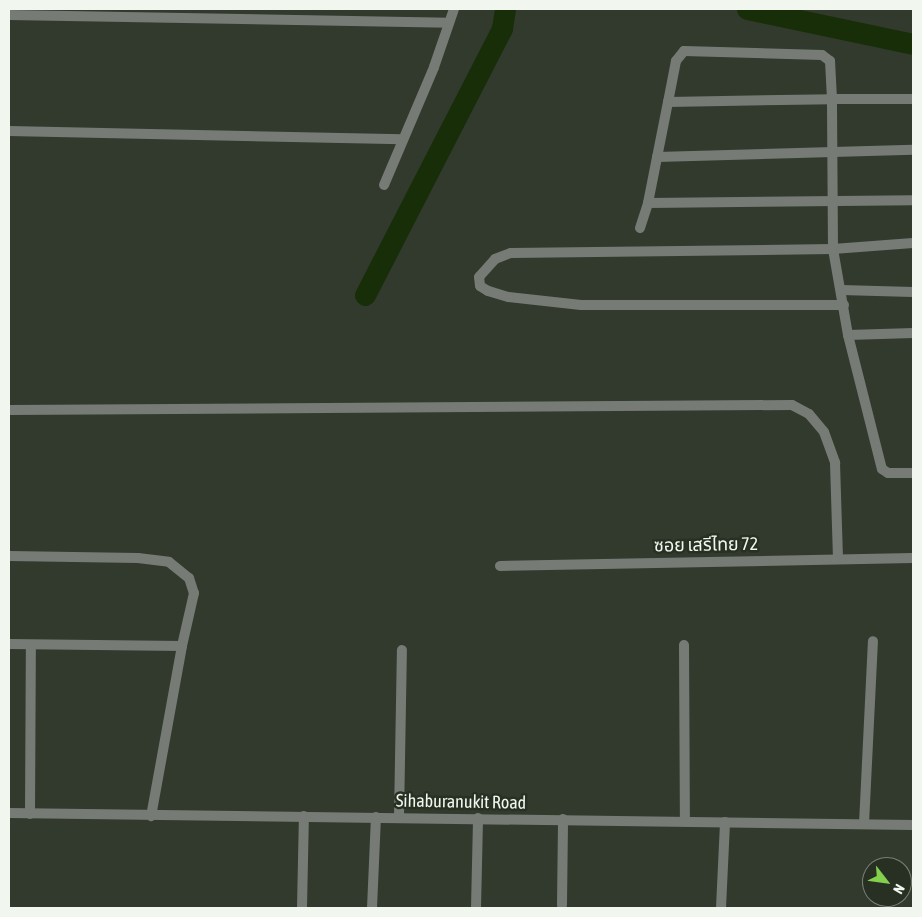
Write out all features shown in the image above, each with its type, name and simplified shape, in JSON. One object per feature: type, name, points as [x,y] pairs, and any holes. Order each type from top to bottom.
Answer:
[{"type":"street","points":[[384,185],[434,67],[454,9]]},
{"type":"street","points":[[9,16],[449,23]]},
{"type":"street","points":[[640,228],[648,203],[676,61],[684,51],[827,57],[830,61],[832,99],[833,154],[831,203],[834,249],[848,334],[882,469],[888,473],[913,473]]},
{"type":"street","points":[[668,102],[832,99],[913,100]]},
{"type":"street","points":[[9,131],[403,139]]},
{"type":"street","points":[[657,157],[833,154],[913,150]]},
{"type":"street","points":[[648,203],[831,203],[913,200]]},
{"type":"street","points":[[844,306],[581,305],[508,297],[488,291],[480,286],[479,278],[495,259],[511,253],[834,249],[913,243]]},
{"type":"street","points":[[842,290],[913,292]]},
{"type":"street","points":[[848,334],[913,333]]},
{"type":"street","points":[[9,410],[792,405],[809,414],[824,432],[835,463],[838,558]]},
{"type":"street","points":[[9,556],[138,558],[169,562],[189,578],[194,594],[182,646],[151,816]]},
{"type":"street","name":"ซอย เสรีไทย 72","points":[[500,566],[913,558]]},
{"type":"street","points":[[864,824],[873,641]]},
{"type":"street","points":[[9,644],[182,646]]},
{"type":"street","points":[[30,814],[31,645]]},
{"type":"street","points":[[684,645],[685,821]]},
{"type":"street","points":[[399,817],[402,650]]},
{"type":"street","name":"Sihaburanukit Road","points":[[9,813],[913,825]]},
{"type":"street","points":[[302,908],[304,816]]},
{"type":"street","points":[[372,908],[376,817]]},
{"type":"street","points":[[476,908],[478,818]]},
{"type":"street","points":[[562,905],[563,819]]},
{"type":"street","points":[[721,908],[725,822]]},
{"type":"waterway","points":[[365,295],[502,28],[505,9]]},
{"type":"waterway","points":[[747,9],[913,44]]}]
